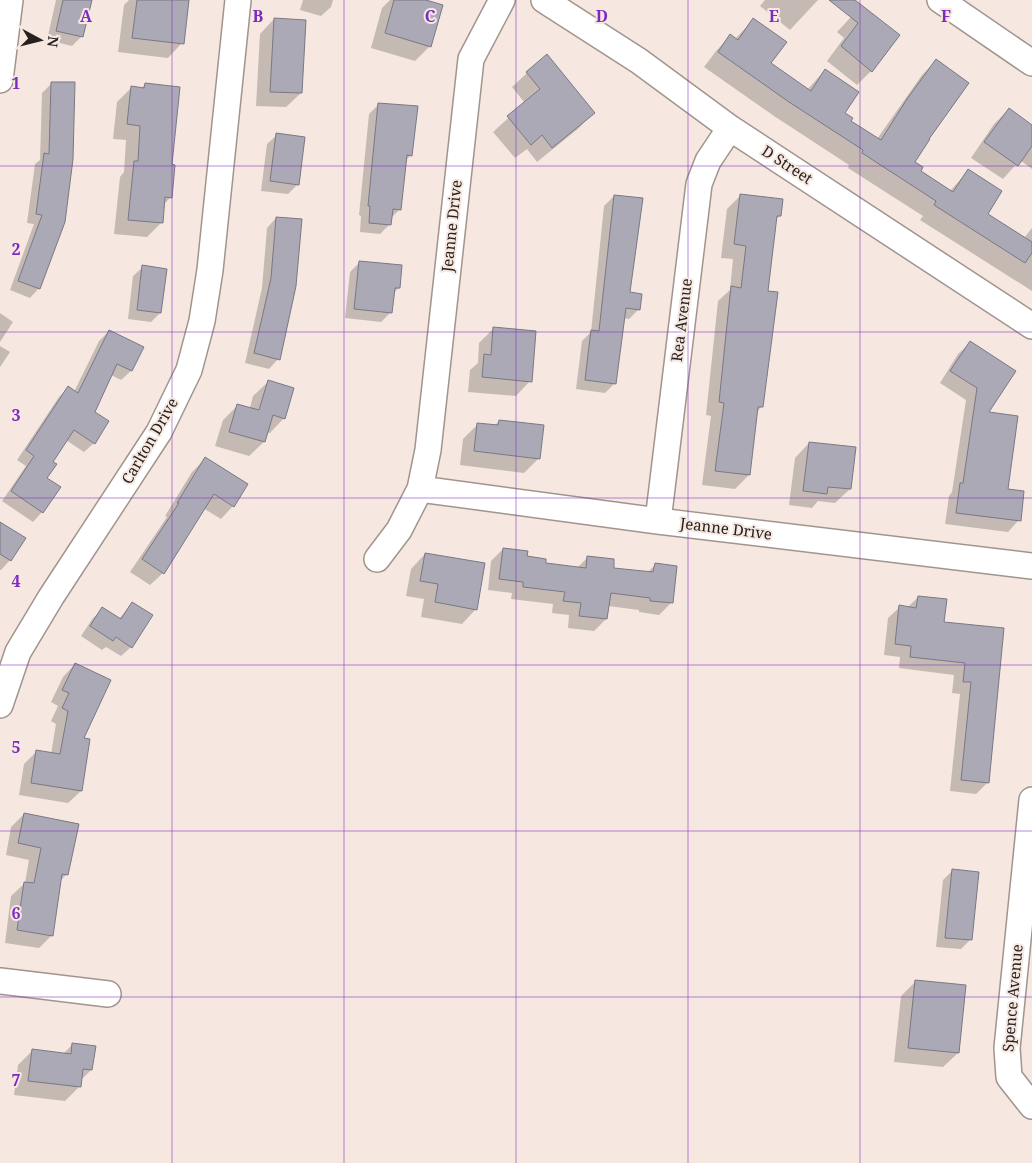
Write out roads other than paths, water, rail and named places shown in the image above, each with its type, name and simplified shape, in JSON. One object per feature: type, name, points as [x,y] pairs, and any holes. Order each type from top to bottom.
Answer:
[{"type":"street","points":[[0,80],[10,0]]},
{"type":"street","name":"Carlton Drive","points":[[0,705],[18,652],[57,588],[159,432],[189,370],[202,321],[210,270],[238,0]]},
{"type":"street","points":[[502,0],[513,3],[522,0]]},
{"type":"street","name":"Jeanne Drive","points":[[377,559],[399,530],[420,488],[428,450],[471,59],[502,0]]},
{"type":"street","name":"D Street","points":[[544,0],[639,61],[730,128],[1032,326]]},
{"type":"street","points":[[940,0],[1032,64]]},
{"type":"street","name":"Rea Avenue","points":[[658,521],[699,184],[708,161],[730,128]]},
{"type":"street","name":"Jeanne Drive","points":[[420,488],[658,521],[1032,566]]},
{"type":"street","name":"Spence Avenue","points":[[1032,800],[1007,1048],[1010,1077],[1032,1106]]},
{"type":"street","points":[[0,981],[108,994]]}]
